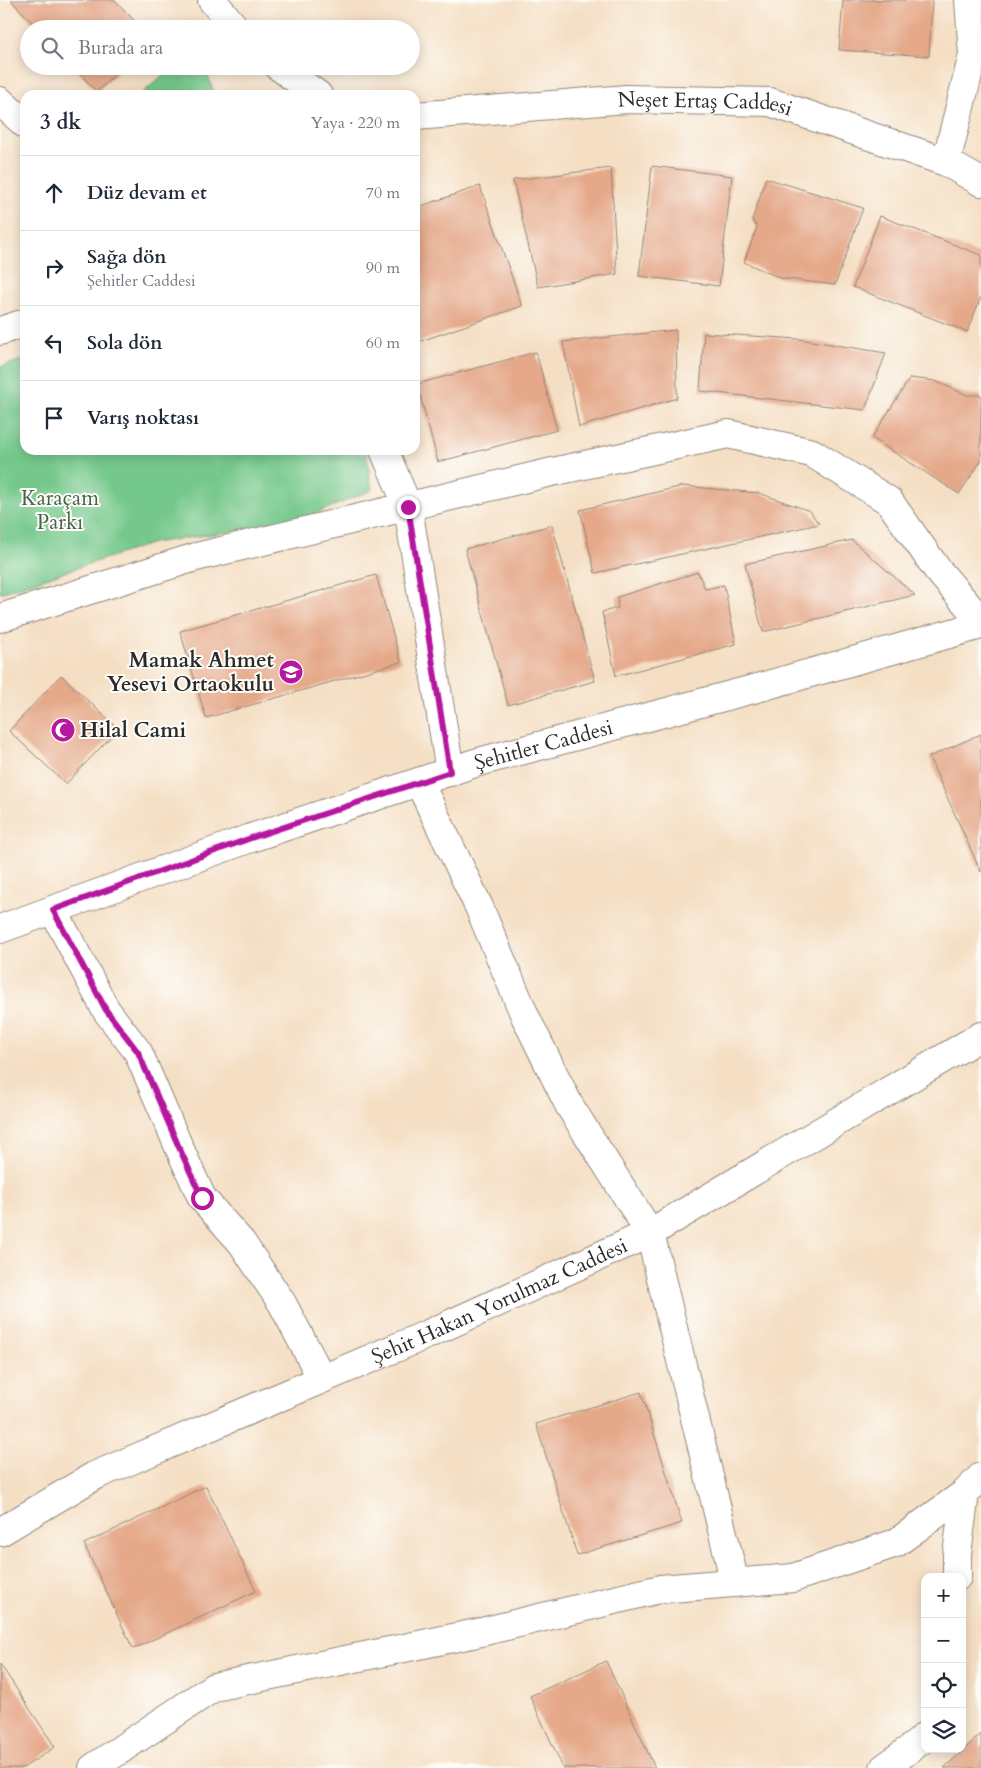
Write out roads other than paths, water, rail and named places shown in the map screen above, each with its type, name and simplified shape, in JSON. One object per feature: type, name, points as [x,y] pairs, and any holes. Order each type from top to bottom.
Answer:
[{"type":"street","points":[[212,0],[229,20]]},
{"type":"street","points":[[946,162],[976,44],[969,0]]},
{"type":"street","points":[[290,75],[311,90]]},
{"type":"street","name":"Neşet Ertaş Caddesi","points":[[420,116],[626,99],[770,102],[946,162],[981,182]]},
{"type":"street","points":[[0,101],[20,119]]},
{"type":"street","points":[[0,331],[20,325]]},
{"type":"street","points":[[0,618],[196,557],[552,472],[728,434],[812,453],[889,501],[937,569],[981,621]]},
{"type":"street","points":[[386,455],[408,507],[450,772]]},
{"type":"street","name":"Şehitler Caddesi","points":[[0,929],[251,838],[475,763],[757,688],[981,625]]},
{"type":"street","points":[[419,782],[479,907],[525,1016],[569,1105],[650,1233],[735,1583]]},
{"type":"street","points":[[53,910],[106,1010],[138,1052],[202,1198],[242,1242],[282,1303],[322,1379]]},
{"type":"street","name":"Şehit Hakan Yorulmaz Caddesi","points":[[0,1532],[94,1476],[426,1335],[650,1233],[981,1036]]},
{"type":"street","points":[[93,1768],[214,1687],[477,1633],[660,1589],[793,1578],[896,1542],[973,1485]]},
{"type":"street","points":[[957,1573],[957,1554],[973,1485]]},
{"type":"street","points":[[884,1768],[921,1740]]},
{"type":"place","name":"Mamak Ahmet Yesevi Ortaokulu","points":[[291,672]]},
{"type":"place","name":"Hilal Cami","points":[[63,730]]},
{"type":"park label","name":"Karaçam Parkı","points":[[60,510]]}]
